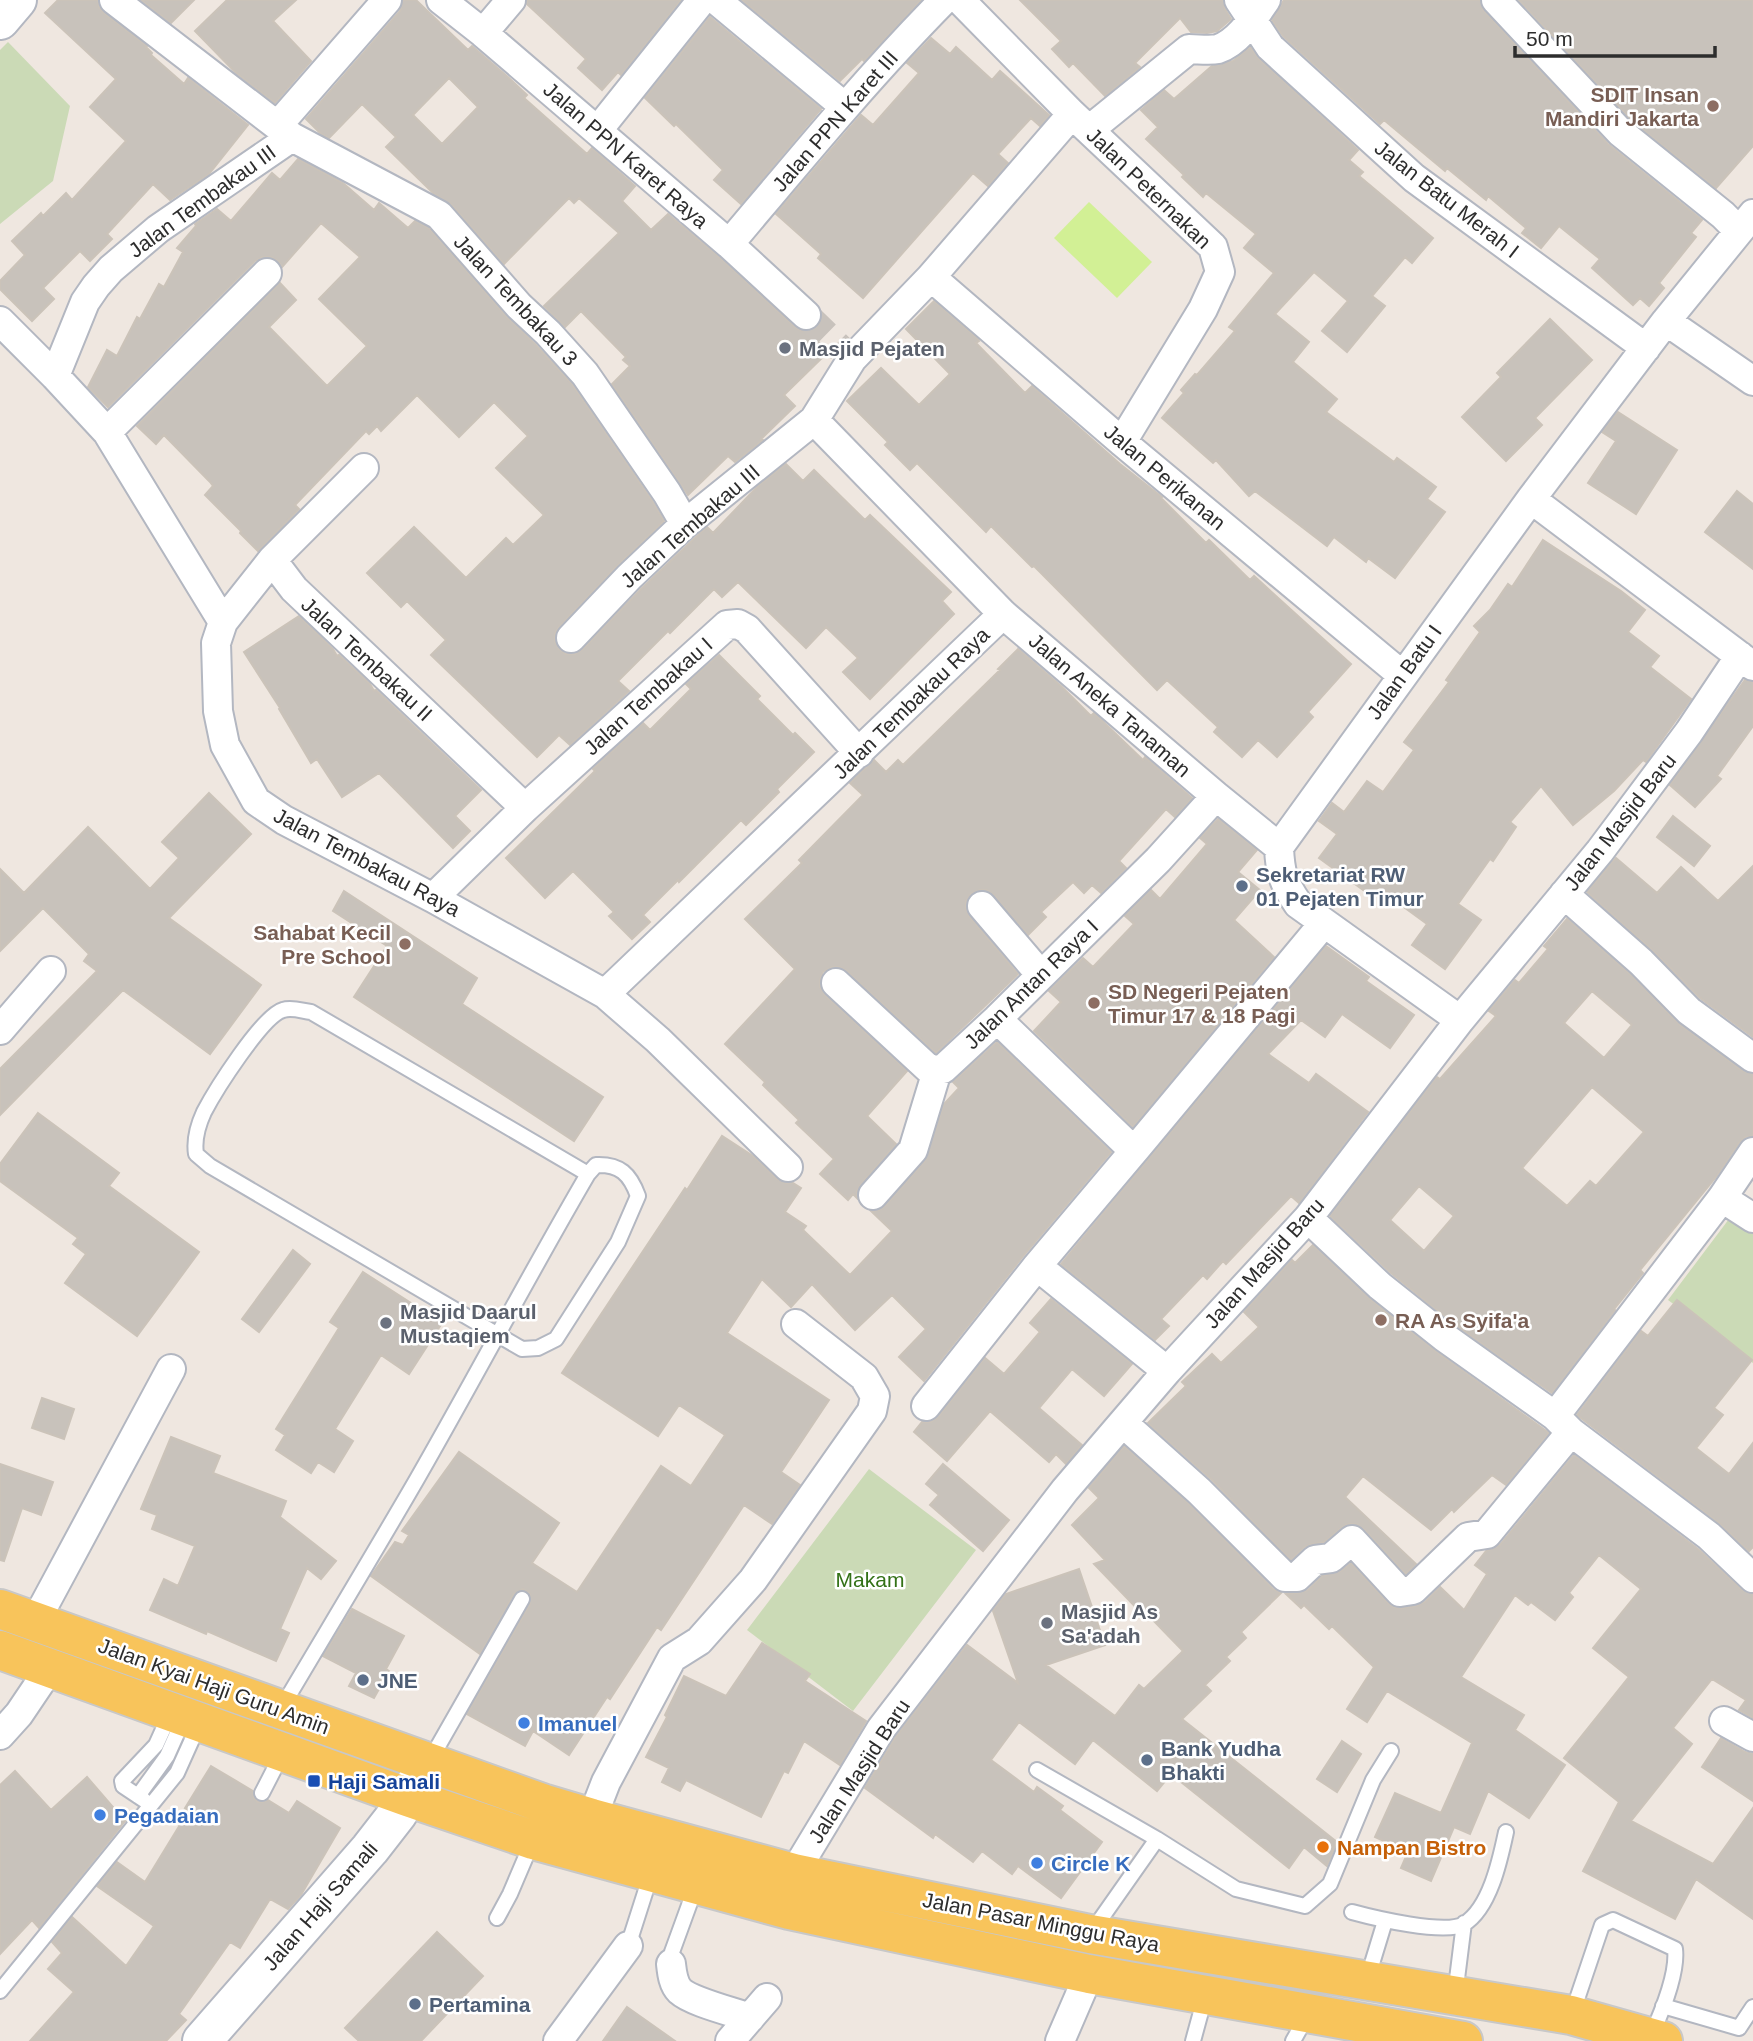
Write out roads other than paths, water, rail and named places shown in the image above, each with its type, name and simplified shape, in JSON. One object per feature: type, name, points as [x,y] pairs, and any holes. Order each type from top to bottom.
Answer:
[{"type":"main road","name":"Jalan Kyai Haji Guru Amin","points":[[17,1615],[184,1714],[273,1771],[402,1805]]},
{"type":"main road","name":"Jalan Kyai Haji Guru Amin","points":[[2,1656],[45,1676],[184,1714],[280,1710],[428,1763]]},
{"type":"main road","name":"Jalan Pasar Minggu Raya","points":[[428,1763],[592,1818],[794,1872],[1090,1934],[1455,1997],[1659,2028]]},
{"type":"main road","name":"Jalan Pasar Minggu Raya","points":[[402,1805],[530,1849],[649,1879],[693,1895],[800,1912],[1083,1988],[1203,2004],[1317,2026],[1463,2041]]},
{"type":"street","points":[[0,20],[18,0]]},
{"type":"street","name":"Jalan Tembakau 3","points":[[114,0],[285,131],[439,215],[519,306],[585,374],[667,493],[685,524]]},
{"type":"street","name":"Jalan Tembakau III","points":[[55,376],[85,302],[111,269],[158,229],[285,131],[387,0]]},
{"type":"street","name":"Jalan PPN Karet Raya","points":[[441,0],[598,130],[806,315]]},
{"type":"street","points":[[483,33],[511,0]]},
{"type":"street","points":[[598,130],[702,0]]},
{"type":"street","points":[[716,0],[845,107]]},
{"type":"street","name":"Jalan PPN Karet III","points":[[729,244],[845,107],[944,0]]},
{"type":"street","name":"Jalan Peternakan","points":[[960,0],[1081,122],[1213,247],[1220,272],[1203,309],[1122,442]]},
{"type":"street","points":[[1496,0],[1620,132],[1723,215],[1746,222]]},
{"type":"street","points":[[814,420],[846,354],[931,277],[1081,122],[1189,49],[1215,50],[1227,45],[1252,7]]},
{"type":"street","name":"Jalan Batu Merah I","points":[[1252,7],[1270,47],[1414,178],[1646,348]]},
{"type":"street","name":"Jalan Batu I","points":[[1279,846],[1531,499],[1666,321],[1746,222]]},
{"type":"street","points":[[107,432],[267,273]]},
{"type":"street","name":"Jalan Perikanan","points":[[931,277],[1122,442],[1402,675]]},
{"type":"street","points":[[0,321],[107,432],[223,622],[272,560],[364,468]]},
{"type":"street","points":[[1666,321],[1753,381]]},
{"type":"street","name":"Jalan Tembakau III","points":[[571,638],[628,576],[685,524],[814,420]]},
{"type":"street","name":"Jalan Aneka Tanaman","points":[[814,420],[1003,614],[1216,796],[1279,846]]},
{"type":"street","points":[[1531,499],[1746,661]]},
{"type":"street","name":"Jalan Tembakau II","points":[[272,560],[294,589],[525,808]]},
{"type":"street","name":"Jalan Tembakau Raya","points":[[605,994],[1003,614]]},
{"type":"street","name":"Jalan Tembakau Raya","points":[[223,622],[216,643],[218,711],[225,745],[256,801],[284,820],[433,898],[605,994],[658,1040],[788,1167]]},
{"type":"street","name":"Jalan Tembakau I","points":[[433,898],[525,808],[727,625],[738,624],[747,629],[859,753]]},
{"type":"street","name":"Jalan Masjid Baru","points":[[794,1872],[881,1729],[1065,1490],[1167,1371],[1308,1218],[1460,1020],[1600,851],[1746,661]]},
{"type":"street","name":"Jalan Antan Raya I","points":[[937,1071],[943,1069],[997,1018],[1158,860],[1216,796]]},
{"type":"street","points":[[1279,846],[1280,871],[1286,887],[1298,904],[1460,1020]]},
{"type":"street","points":[[1564,894],[1641,962],[1689,1011],[1753,1058]]},
{"type":"street","points":[[982,906],[1040,974]]},
{"type":"street","points":[[926,1406],[1037,1266],[1324,923]]},
{"type":"street","points":[[0,1030],[51,971]]},
{"type":"street","points":[[836,983],[930,1070],[937,1071],[913,1150],[873,1195]]},
{"type":"street","points":[[997,1018],[1133,1151]]},
{"type":"street","points":[[1123,1423],[1199,1491],[1285,1577],[1297,1577],[1315,1560],[1331,1558],[1352,1540],[1400,1592],[1413,1590],[1468,1537],[1487,1534],[1753,1152]]},
{"type":"street","points":[[1722,1198],[1753,1218]]},
{"type":"street","points":[[1308,1218],[1380,1286],[1433,1329],[1709,1536],[1753,1578]]},
{"type":"street","points":[[1037,1266],[1167,1371]]},
{"type":"street","points":[[592,1818],[606,1782],[672,1658],[699,1641],[753,1580],[872,1410],[875,1396],[864,1377],[796,1324]]},
{"type":"street","points":[[17,1615],[170,1369]]},
{"type":"street","points":[[0,1735],[19,1714],[45,1676]]},
{"type":"street","points":[[1724,1721],[1753,1737]]},
{"type":"street","name":"Jalan Haji Samali","points":[[202,2041],[370,1849],[428,1763]]},
{"type":"street","points":[[558,2041],[630,1940]]},
{"type":"street","points":[[671,1958],[674,1981],[679,1990],[688,1996],[759,2008],[730,2041]]},
{"type":"street","points":[[1062,2036],[1083,1988]]},
{"type":"lane","points":[[280,1710],[417,1479],[498,1335],[528,1278],[589,1174],[596,1165],[610,1164],[632,1180],[638,1196],[618,1242],[556,1339],[538,1348],[522,1349],[498,1335],[209,1166],[196,1154],[194,1142],[203,1115],[236,1059],[269,1019],[282,1010],[296,1009],[311,1012],[589,1174]]},
{"type":"lane","points":[[428,1763],[522,1599]]},
{"type":"lane","points":[[138,1796],[167,1756],[184,1714]]},
{"type":"lane","points":[[0,1991],[177,1773],[184,1714]]},
{"type":"lane","points":[[150,1805],[123,1786],[122,1781],[184,1714]]},
{"type":"lane","points":[[1037,1770],[1157,1839],[1236,1889],[1305,1906],[1330,1884],[1373,1780],[1391,1751]]},
{"type":"lane","points":[[1455,1997],[1465,1923],[1484,1902],[1506,1832]]},
{"type":"lane","points":[[1090,1934],[1157,1839]]},
{"type":"lane","points":[[497,1918],[530,1849]]},
{"type":"lane","points":[[630,1940],[649,1879]]},
{"type":"lane","points":[[671,1958],[693,1895]]},
{"type":"lane","points":[[1352,1912],[1385,1920],[1444,1927],[1465,1923]]},
{"type":"lane","points":[[1366,1982],[1385,1920]]},
{"type":"lane","points":[[1571,2015],[1602,1924],[1613,1920],[1675,1949],[1676,1957],[1659,2028],[1739,2028]]},
{"type":"lane","points":[[1193,2041],[1203,2004]]},
{"type":"lane","points":[[1729,2041],[1753,2007]]},
{"type":"tunnel","points":[[806,315],[841,349]]},
{"type":"place","name":"SDIT Insan Mandiri Jakarta","points":[[1713,106]]},
{"type":"place","name":"Masjid Pejaten","points":[[785,348]]},
{"type":"place","name":"Sekretariat RW 01 Pejaten Timur","points":[[1242,886]]},
{"type":"place","name":"Sahabat Kecil Pre School","points":[[405,944]]},
{"type":"place","name":"SD Negeri Pejaten Timur 17 & 18 Pagi","points":[[1094,1003]]},
{"type":"place","name":"RA As Syifa'a","points":[[1381,1320]]},
{"type":"place","name":"Masjid Daarul Mustaqiem","points":[[386,1323]]},
{"type":"place","name":"Masjid As Sa'adah","points":[[1047,1623]]},
{"type":"place","name":"JNE","points":[[363,1680]]},
{"type":"place","name":"Imanuel","points":[[524,1723]]},
{"type":"place","name":"Bank Yudha Bhakti","points":[[1147,1760]]},
{"type":"place","name":"Haji Samali","points":[[314,1781]]},
{"type":"place","name":"Pegadaian","points":[[100,1815]]},
{"type":"place","name":"Nampan Bistro","points":[[1323,1847]]},
{"type":"place","name":"Circle K","points":[[1037,1863]]},
{"type":"place","name":"Pertamina","points":[[415,2004]]},
{"type":"park label","name":"Makam","points":[[870,1579]]}]
